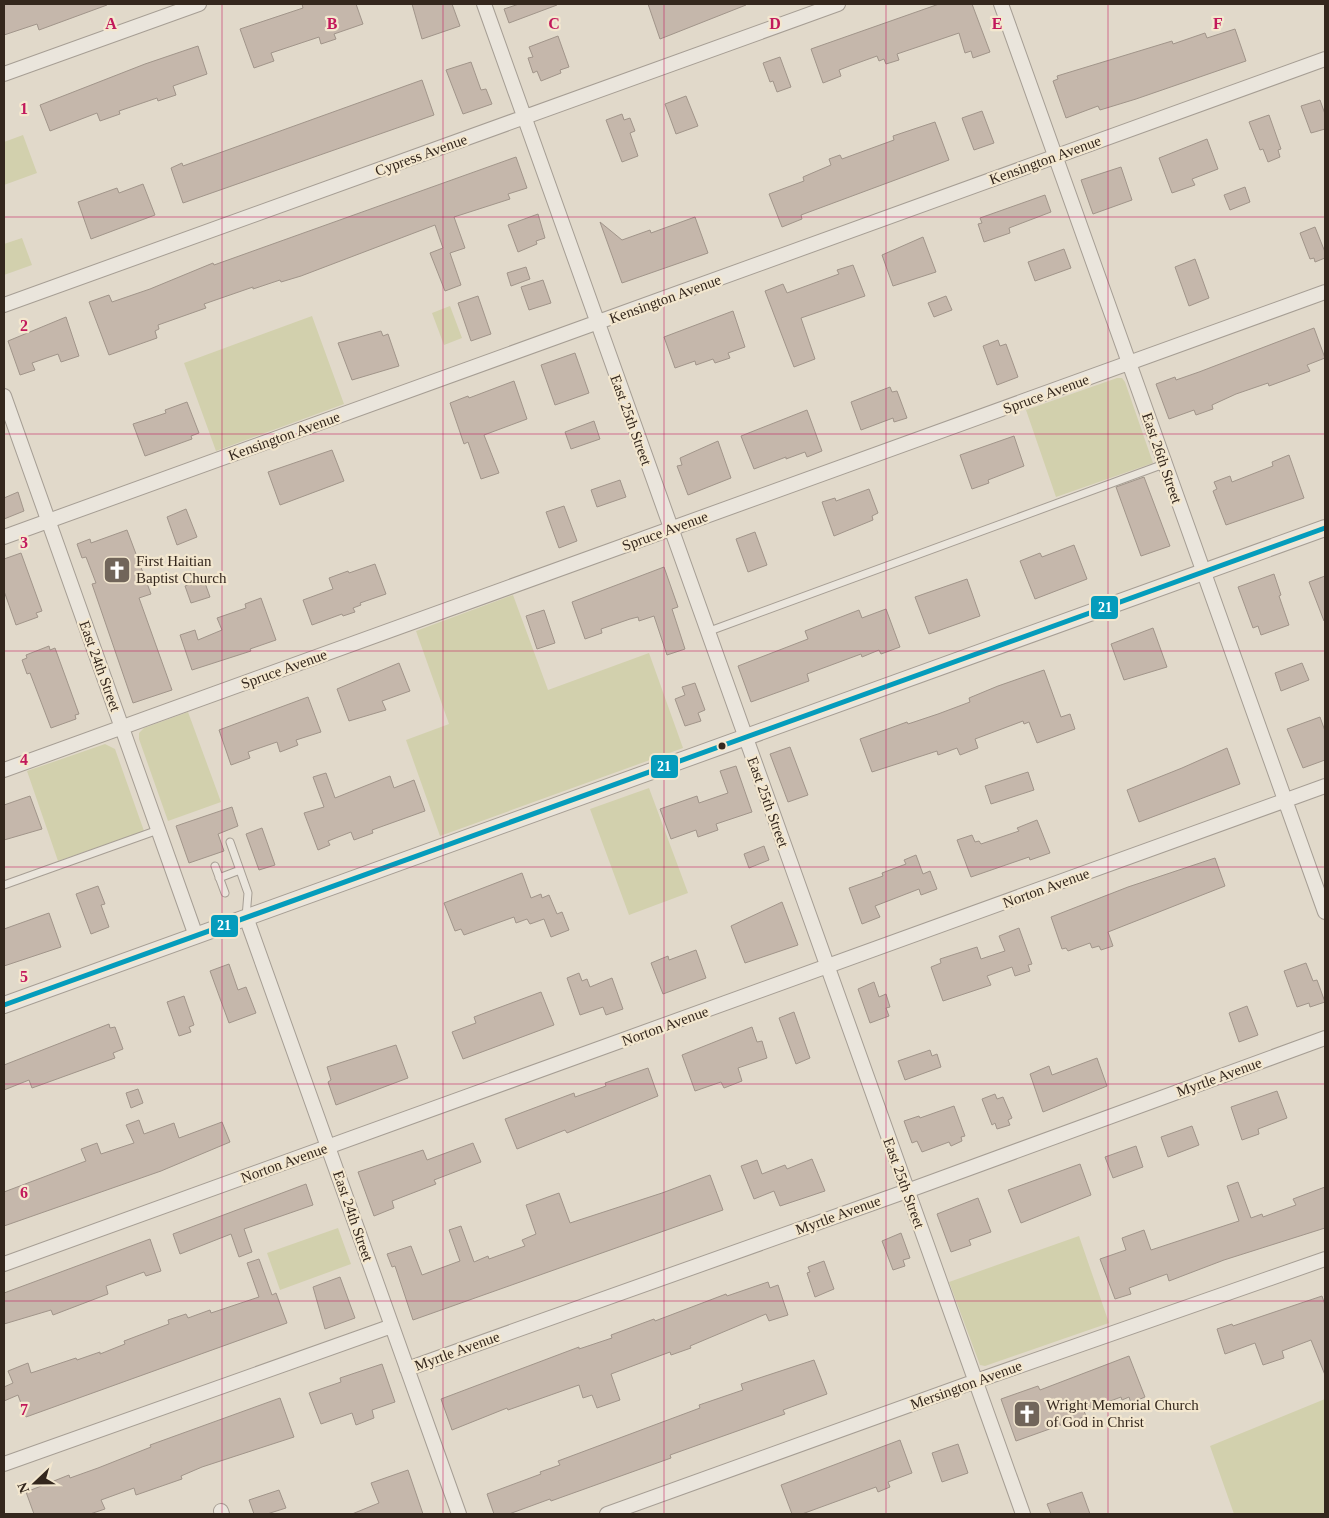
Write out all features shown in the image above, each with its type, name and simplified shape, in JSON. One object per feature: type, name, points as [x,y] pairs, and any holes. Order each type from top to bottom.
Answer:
[{"type":"street","points":[[4,74],[199,4]]},
{"type":"street","name":"East 25th Street","points":[[484,4],[745,739],[1024,1514]]},
{"type":"street","name":"Cypress Avenue","points":[[4,305],[838,4]]},
{"type":"street","name":"East 26th Street","points":[[1001,4],[1325,912]]},
{"type":"street","name":"Kensington Avenue","points":[[4,537],[1325,59]]},
{"type":"street","name":"Spruce Avenue","points":[[4,770],[1325,292]]},
{"type":"street","name":"East 24th Street","points":[[4,396],[196,936]]},
{"type":"street","points":[[4,1005],[1325,528]]},
{"type":"street","name":"Norton Avenue","points":[[4,1264],[827,968],[1325,786]]},
{"type":"street","name":"East 24th Street","points":[[246,917],[459,1514]]},
{"type":"street","name":"Myrtle Avenue","points":[[407,1369],[907,1191],[1325,1038]]},
{"type":"street","name":"Mersington Avenue","points":[[607,1514],[976,1381],[1325,1259]]},
{"type":"street","points":[[4,1464],[392,1326]]},
{"type":"lane","points":[[707,632],[1164,464]]},
{"type":"lane","points":[[4,886],[158,830]]},
{"type":"lane","points":[[230,842],[248,893],[246,917]]},
{"type":"lane","points":[[215,866],[225,893]]},
{"type":"lane","points":[[219,878],[240,870]]},
{"type":"shaded area","points":[[23,135],[37,173],[4,185],[4,142]]},
{"type":"shaded area","points":[[22,238],[32,265],[4,275],[4,244]]},
{"type":"shaded area","points":[[450,306],[462,338],[444,345],[432,313]]},
{"type":"shaded area","points":[[312,316],[344,404],[216,451],[184,363]]},
{"type":"shaded area","points":[[1117,378],[1122,378],[1125,382],[1153,463],[1056,497],[1026,410]]},
{"type":"shaded area","points":[[513,595],[548,690],[649,653],[683,748],[440,836],[406,740],[449,724],[416,631]]},
{"type":"shaded area","points":[[188,712],[221,802],[168,821],[139,739],[139,733],[144,728]]},
{"type":"shaded area","points":[[105,744],[115,749],[144,831],[58,861],[27,771]]},
{"type":"shaded area","points":[[649,788],[688,893],[629,915],[590,809]]},
{"type":"shaded area","points":[[338,1228],[351,1264],[280,1290],[267,1253]]},
{"type":"shaded area","points":[[1079,1236],[1109,1323],[985,1366],[980,1365],[949,1282]]},
{"type":"shaded area","points":[[1325,1399],[1325,1514],[1234,1514],[1210,1446]]},
{"type":"building","points":[[4,4],[107,5],[39,30],[37,24],[4,35]]},
{"type":"building","points":[[302,4],[356,4],[363,24],[334,34],[336,39],[321,44],[319,37],[271,53],[274,61],[254,68],[240,29],[303,8]]},
{"type":"building","points":[[412,4],[452,4],[460,26],[422,39]]},
{"type":"building","points":[[519,4],[557,5],[509,23],[504,9]]},
{"type":"building","points":[[648,4],[746,4],[746,5],[660,39]]},
{"type":"building","points":[[939,4],[972,4],[990,52],[973,58],[971,51],[965,53],[959,33],[897,54],[899,60],[886,64],[884,59],[879,61],[877,56],[852,65],[839,70],[841,76],[823,83],[811,49]]},
{"type":"building","points":[[1235,29],[1246,61],[1136,99],[1100,110],[1098,106],[1066,118],[1053,81],[1058,79],[1057,76],[1172,41],[1173,44],[1205,33],[1207,38]]},
{"type":"building","points":[[558,36],[569,67],[560,70],[561,73],[541,81],[537,71],[533,73],[528,58],[533,57],[529,47]]},
{"type":"building","points":[[198,46],[207,74],[173,86],[176,95],[158,101],[157,98],[119,111],[120,114],[100,121],[97,113],[50,131],[40,105],[145,64]]},
{"type":"building","points":[[780,57],[791,87],[777,92],[773,81],[770,82],[763,63]]},
{"type":"building","points":[[471,62],[481,90],[486,89],[492,104],[463,114],[446,70]]},
{"type":"building","points":[[422,80],[434,115],[183,203],[171,168],[182,163],[183,166]]},
{"type":"building","points":[[686,96],[698,126],[676,134],[665,104]]},
{"type":"building","points":[[1320,100],[1325,114],[1325,129],[1311,133],[1301,106]]},
{"type":"building","points":[[982,111],[994,143],[974,150],[962,118]]},
{"type":"building","points":[[622,114],[624,120],[630,118],[635,131],[630,133],[638,156],[622,162],[606,120]]},
{"type":"building","points":[[1269,115],[1281,149],[1278,150],[1280,157],[1268,162],[1263,149],[1260,150],[1249,122]]},
{"type":"building","points":[[935,122],[949,160],[801,215],[802,219],[782,227],[769,194],[804,181],[803,177],[831,165],[829,159],[840,155],[842,159],[894,140],[893,136]]},
{"type":"building","points":[[1207,139],[1218,169],[1192,179],[1195,185],[1172,193],[1159,158]]},
{"type":"building","points":[[516,157],[527,188],[508,194],[510,199],[454,217],[465,248],[450,253],[461,285],[445,291],[430,253],[443,248],[435,225],[301,276],[281,282],[280,280],[253,289],[253,287],[204,304],[206,308],[158,325],[159,329],[155,331],[157,338],[109,355],[89,302],[109,295],[112,302],[150,289],[213,263],[214,265]]},
{"type":"building","points":[[1121,167],[1132,200],[1093,214],[1081,180]]},
{"type":"building","points":[[143,184],[155,215],[91,239],[78,202],[117,188],[119,193]]},
{"type":"building","points":[[1245,187],[1250,202],[1230,210],[1224,195]]},
{"type":"building","points":[[1045,195],[1051,212],[1009,228],[1010,233],[984,242],[978,224],[982,223],[980,218]]},
{"type":"building","points":[[538,214],[545,238],[536,241],[537,244],[518,252],[508,225]]},
{"type":"building","points":[[695,217],[708,253],[622,283],[600,222],[622,240],[650,230],[651,233]]},
{"type":"building","points":[[1315,227],[1325,252],[1325,258],[1315,262],[1314,258],[1310,259],[1300,233]]},
{"type":"building","points":[[923,237],[936,272],[893,286],[882,255]]},
{"type":"building","points":[[1064,249],[1071,268],[1035,281],[1028,262]]},
{"type":"building","points":[[1195,259],[1209,298],[1189,306],[1175,267]]},
{"type":"building","points":[[853,265],[865,296],[801,318],[815,359],[794,367],[765,291],[783,284],[787,293],[839,274],[837,270]]},
{"type":"building","points":[[526,267],[530,279],[511,286],[507,273]]},
{"type":"building","points":[[543,280],[551,303],[529,310],[521,287]]},
{"type":"building","points":[[478,296],[491,334],[471,341],[458,303]]},
{"type":"building","points":[[946,296],[952,310],[934,317],[928,303]]},
{"type":"building","points":[[733,311],[745,347],[728,353],[730,358],[715,363],[713,359],[696,365],[695,361],[675,368],[664,337]]},
{"type":"building","points":[[66,317],[79,356],[61,362],[58,354],[32,363],[35,370],[20,375],[8,341]]},
{"type":"building","points":[[1314,328],[1325,358],[1307,365],[1310,371],[1269,386],[1268,383],[1236,394],[1212,405],[1213,409],[1196,415],[1194,410],[1169,419],[1156,384],[1175,377],[1176,380],[1199,372]]},
{"type":"building","points":[[381,331],[383,336],[388,334],[399,366],[352,380],[338,343]]},
{"type":"building","points":[[998,340],[1000,346],[1006,344],[1018,377],[997,385],[983,346]]},
{"type":"building","points":[[575,353],[589,393],[555,405],[541,365]]},
{"type":"building","points":[[514,381],[527,419],[484,435],[499,473],[481,479],[468,442],[464,444],[450,403]]},
{"type":"building","points":[[890,387],[892,392],[897,391],[907,418],[894,422],[893,418],[861,430],[851,402]]},
{"type":"building","points":[[187,402],[199,433],[191,436],[192,439],[145,456],[133,424],[166,413],[165,410]]},
{"type":"building","points":[[807,410],[822,451],[807,457],[805,452],[786,459],[786,457],[754,469],[741,436]]},
{"type":"building","points":[[594,421],[600,439],[571,449],[565,432]]},
{"type":"building","points":[[1014,436],[1024,466],[988,480],[989,483],[972,489],[960,455]]},
{"type":"building","points":[[718,441],[731,478],[688,495],[677,466],[682,465],[680,458]]},
{"type":"building","points":[[332,450],[344,481],[280,505],[268,472]]},
{"type":"building","points":[[1289,455],[1304,498],[1226,525],[1213,491],[1217,489],[1214,482],[1230,476],[1232,482],[1273,466],[1272,462]]},
{"type":"building","points":[[1144,477],[1170,546],[1141,556],[1116,487]]},
{"type":"building","points":[[620,480],[626,497],[597,507],[591,490]]},
{"type":"building","points":[[869,489],[878,513],[872,516],[873,520],[834,536],[822,502],[835,498],[836,501]]},
{"type":"building","points":[[18,492],[24,511],[4,519],[4,498]]},
{"type":"building","points":[[564,506],[577,541],[559,548],[546,512]]},
{"type":"building","points":[[186,509],[197,537],[177,545],[167,517]]},
{"type":"building","points":[[127,530],[151,594],[139,598],[172,690],[133,703],[92,584],[96,583],[86,557],[82,558],[77,544],[90,539],[91,543]]},
{"type":"building","points":[[755,532],[767,565],[748,572],[736,539]]},
{"type":"building","points":[[1074,545],[1087,579],[1035,599],[1020,561],[1040,553],[1042,557]]},
{"type":"building","points":[[21,553],[42,611],[36,613],[38,617],[16,625],[4,591],[4,559]]},
{"type":"building","points":[[375,564],[386,594],[360,603],[361,605],[353,608],[355,612],[343,616],[342,614],[312,625],[303,600],[333,589],[329,578]]},
{"type":"building","points":[[664,567],[678,607],[672,609],[685,649],[667,655],[654,616],[639,621],[638,617],[630,619],[601,629],[602,633],[585,639],[572,602]]},
{"type":"building","points":[[1274,574],[1289,625],[1261,635],[1258,626],[1253,628],[1238,587]]},
{"type":"building","points":[[1325,576],[1325,621],[1324,621],[1309,582]]},
{"type":"building","points":[[967,579],[980,616],[929,634],[915,597]]},
{"type":"building","points":[[204,580],[210,597],[191,603],[185,586]]},
{"type":"building","points":[[261,598],[276,640],[250,649],[251,651],[192,670],[180,635],[195,630],[198,640],[222,630],[217,618],[246,608],[245,604]]},
{"type":"building","points":[[886,609],[900,647],[881,654],[879,650],[862,657],[861,654],[807,674],[809,681],[751,702],[738,666],[808,639],[805,631],[859,610],[862,618]]},
{"type":"building","points":[[544,610],[555,643],[537,649],[526,616]]},
{"type":"building","points":[[1153,628],[1167,667],[1124,680],[1111,644]]},
{"type":"building","points":[[49,646],[50,650],[55,648],[79,714],[75,715],[76,719],[51,728],[30,673],[27,674],[22,660],[27,658],[26,655]]},
{"type":"building","points":[[399,663],[410,691],[382,701],[386,710],[349,721],[337,689]]},
{"type":"building","points":[[1302,663],[1309,680],[1281,691],[1275,673]]},
{"type":"building","points":[[1044,670],[1061,717],[1070,714],[1075,729],[1037,743],[1029,722],[1024,724],[1023,721],[975,739],[978,748],[960,755],[957,748],[938,755],[937,751],[872,772],[860,739],[970,702],[969,698]]},
{"type":"building","points":[[695,683],[705,710],[698,713],[701,721],[685,726],[675,699],[685,695],[682,687]]},
{"type":"building","points":[[308,697],[321,732],[296,740],[298,745],[280,752],[277,742],[248,752],[250,758],[231,765],[219,730]]},
{"type":"building","points":[[1320,717],[1325,731],[1325,760],[1303,768],[1287,729]]},
{"type":"building","points":[[790,747],[808,795],[788,802],[770,754]]},
{"type":"building","points":[[1227,748],[1240,784],[1139,822],[1127,790]]},
{"type":"building","points":[[736,766],[752,812],[716,824],[718,830],[698,837],[696,830],[671,839],[660,809],[697,796],[699,803],[728,793],[720,771]]},
{"type":"building","points":[[1028,772],[1034,790],[991,804],[985,786]]},
{"type":"building","points":[[326,773],[335,798],[390,776],[394,788],[414,780],[425,811],[372,830],[373,833],[354,840],[351,832],[328,841],[330,845],[318,850],[304,813],[324,807],[313,777]]},
{"type":"building","points":[[30,796],[42,829],[4,840],[4,805]]},
{"type":"building","points":[[232,807],[238,826],[218,834],[224,851],[189,863],[176,826]]},
{"type":"building","points":[[1037,820],[1050,853],[1030,860],[1029,857],[971,877],[957,840],[972,835],[975,842],[979,841],[981,844],[1019,831],[1017,828]]},
{"type":"building","points":[[262,828],[275,865],[259,870],[246,834]]},
{"type":"building","points":[[764,846],[769,860],[749,868],[744,854]]},
{"type":"building","points":[[916,855],[923,874],[930,871],[937,889],[921,895],[919,889],[875,906],[880,917],[862,924],[849,888],[883,876],[882,873],[906,864],[904,860]]},
{"type":"building","points":[[1215,858],[1225,886],[1108,932],[1113,946],[1101,950],[1099,946],[1092,948],[1090,943],[1068,951],[1066,948],[1062,949],[1051,917],[1128,887]]},
{"type":"building","points":[[522,873],[531,898],[541,894],[542,898],[549,895],[557,914],[562,912],[569,930],[551,937],[544,919],[530,924],[527,919],[516,923],[514,917],[464,935],[461,929],[455,931],[444,903]]},
{"type":"building","points":[[98,886],[105,904],[101,905],[109,927],[91,934],[76,894]]},
{"type":"building","points":[[782,902],[798,945],[745,963],[731,926]]},
{"type":"building","points":[[49,913],[61,947],[4,966],[4,929]]},
{"type":"building","points":[[1019,928],[1032,964],[1028,965],[1030,971],[1015,976],[1012,967],[987,976],[991,985],[943,1001],[931,967],[941,963],[940,959],[977,947],[981,959],[1005,951],[999,936]]},
{"type":"building","points":[[696,950],[706,978],[663,994],[651,963],[668,956],[669,960]]},
{"type":"building","points":[[1306,963],[1313,981],[1317,980],[1325,1002],[1310,1007],[1309,1003],[1297,1007],[1284,971]]},
{"type":"building","points":[[229,964],[238,990],[246,987],[256,1013],[229,1023],[210,971]]},
{"type":"building","points":[[579,973],[582,981],[587,979],[590,987],[612,978],[623,1009],[606,1015],[603,1007],[580,1015],[567,978]]},
{"type":"building","points":[[874,982],[879,997],[886,994],[890,1007],[886,1008],[889,1016],[870,1023],[858,989]]},
{"type":"building","points":[[541,992],[554,1025],[463,1059],[452,1032],[476,1023],[474,1017]]},
{"type":"building","points":[[184,996],[194,1025],[189,1027],[191,1032],[179,1036],[167,1002]]},
{"type":"building","points":[[1247,1006],[1258,1035],[1239,1042],[1229,1013]]},
{"type":"building","points":[[794,1012],[810,1058],[796,1064],[779,1018]]},
{"type":"building","points":[[109,1024],[110,1028],[115,1027],[123,1049],[113,1053],[115,1058],[32,1088],[29,1080],[4,1090],[4,1065]]},
{"type":"building","points":[[752,1027],[757,1042],[762,1041],[767,1058],[738,1068],[742,1081],[724,1088],[721,1082],[695,1091],[682,1055]]},
{"type":"building","points":[[396,1045],[408,1078],[336,1105],[328,1082],[331,1080],[327,1067]]},
{"type":"building","points":[[930,1050],[932,1056],[937,1054],[941,1067],[905,1080],[898,1061]]},
{"type":"building","points":[[1097,1058],[1107,1086],[1043,1112],[1030,1074],[1049,1066],[1052,1075]]},
{"type":"building","points":[[648,1068],[658,1096],[567,1133],[565,1130],[517,1149],[505,1119],[574,1093],[575,1097],[606,1086],[605,1083]]},
{"type":"building","points":[[138,1089],[143,1103],[131,1108],[126,1093]]},
{"type":"building","points":[[1277,1091],[1287,1118],[1258,1129],[1259,1134],[1242,1140],[1231,1107]]},
{"type":"building","points":[[995,1094],[997,1099],[1003,1097],[1012,1118],[1008,1120],[1010,1125],[997,1129],[995,1123],[992,1125],[982,1099]]},
{"type":"building","points":[[954,1106],[965,1136],[961,1137],[962,1141],[951,1146],[949,1142],[922,1152],[917,1141],[912,1143],[904,1121],[919,1116],[920,1118]]},
{"type":"building","points":[[139,1120],[144,1134],[174,1123],[179,1138],[222,1122],[230,1142],[161,1171],[4,1226],[4,1192],[86,1161],[81,1149],[97,1143],[101,1154],[134,1143],[126,1125]]},
{"type":"building","points":[[1192,1126],[1199,1145],[1168,1157],[1161,1137]]},
{"type":"building","points":[[473,1143],[481,1162],[434,1180],[436,1184],[392,1201],[394,1208],[374,1216],[358,1172],[423,1150],[427,1160]]},
{"type":"building","points":[[1136,1146],[1143,1167],[1113,1178],[1105,1157]]},
{"type":"building","points":[[812,1159],[825,1191],[780,1206],[774,1191],[754,1199],[741,1166],[757,1160],[762,1174],[785,1165],[787,1169]]},
{"type":"building","points":[[1080,1164],[1091,1195],[1021,1223],[1008,1190]]},
{"type":"building","points":[[710,1175],[723,1210],[413,1320],[395,1266],[392,1267],[387,1254],[411,1246],[422,1275],[460,1261],[449,1230],[461,1226],[474,1262],[488,1256],[489,1259],[525,1246],[522,1240],[536,1234],[526,1205],[559,1193],[570,1223]]},
{"type":"building","points":[[1238,1182],[1251,1218],[1262,1214],[1263,1217],[1296,1205],[1293,1199],[1325,1187],[1325,1228],[1224,1260],[1169,1281],[1167,1274],[1129,1288],[1131,1294],[1115,1299],[1100,1259],[1126,1250],[1122,1238],[1144,1230],[1151,1250],[1239,1221],[1227,1186]]},
{"type":"building","points":[[306,1184],[313,1205],[244,1229],[252,1252],[239,1257],[231,1234],[180,1254],[173,1234]]},
{"type":"building","points":[[978,1198],[991,1232],[969,1240],[971,1245],[951,1252],[937,1214]]},
{"type":"building","points":[[901,1233],[910,1258],[903,1260],[905,1266],[893,1270],[882,1241]]},
{"type":"building","points":[[150,1239],[161,1271],[146,1276],[144,1272],[106,1286],[108,1294],[53,1315],[51,1310],[4,1324],[4,1293]]},
{"type":"building","points":[[259,1259],[272,1295],[276,1293],[287,1323],[26,1417],[18,1395],[4,1401],[4,1387],[13,1383],[8,1371],[28,1363],[31,1373],[76,1358],[77,1360],[100,1352],[100,1354],[125,1344],[124,1341],[169,1324],[168,1320],[186,1314],[188,1318],[210,1310],[211,1313],[259,1297],[247,1263]]},
{"type":"building","points":[[824,1261],[834,1289],[815,1297],[807,1273],[810,1272],[808,1267]]},
{"type":"building","points":[[340,1277],[355,1318],[325,1329],[313,1287]]},
{"type":"building","points":[[768,1282],[770,1288],[778,1285],[788,1315],[769,1321],[766,1314],[690,1346],[691,1348],[671,1355],[670,1352],[611,1374],[620,1400],[597,1408],[592,1395],[583,1398],[579,1385],[508,1410],[507,1408],[452,1430],[441,1399],[579,1347],[579,1349],[612,1338],[611,1335],[654,1319],[655,1321],[726,1294],[727,1296]]},
{"type":"building","points":[[1322,1296],[1325,1305],[1325,1375],[1311,1340],[1282,1351],[1284,1358],[1263,1365],[1255,1343],[1225,1354],[1217,1329],[1232,1324],[1233,1326]]},
{"type":"building","points":[[1129,1356],[1145,1397],[1131,1403],[1129,1397],[1122,1400],[1121,1397],[1084,1411],[1086,1416],[1016,1441],[1001,1399],[1038,1386],[1040,1390]]},
{"type":"building","points":[[814,1360],[827,1394],[783,1410],[785,1414],[670,1455],[671,1458],[551,1501],[550,1499],[509,1514],[494,1514],[487,1494],[541,1474],[540,1472],[560,1465],[558,1461],[700,1408],[699,1405],[743,1390],[741,1384]]},
{"type":"building","points":[[382,1364],[395,1402],[372,1410],[374,1418],[356,1425],[352,1413],[321,1424],[309,1393],[341,1382],[340,1378]]},
{"type":"building","points":[[280,1398],[294,1437],[202,1467],[181,1476],[182,1479],[136,1495],[134,1488],[101,1500],[105,1509],[90,1514],[34,1514],[26,1492],[69,1475],[70,1478],[98,1468],[151,1447],[150,1445]]},
{"type":"building","points":[[900,1440],[912,1473],[888,1482],[890,1487],[878,1492],[876,1487],[802,1514],[792,1514],[781,1485]]},
{"type":"building","points":[[958,1444],[968,1473],[942,1482],[932,1453]]},
{"type":"building","points":[[408,1470],[423,1514],[352,1514],[379,1503],[371,1483]]},
{"type":"building","points":[[279,1490],[286,1508],[267,1514],[254,1514],[249,1500]]},
{"type":"building","points":[[1082,1492],[1090,1514],[1051,1514],[1047,1504]]},
{"type":"transit line","name":"21","points":[[4,1005],[1325,528]]},
{"type":"place","name":"First Haitian Baptist Church","points":[[117,570]]},
{"type":"place","name":"Wright Memorial Church of God in Christ","points":[[1027,1414]]}]
